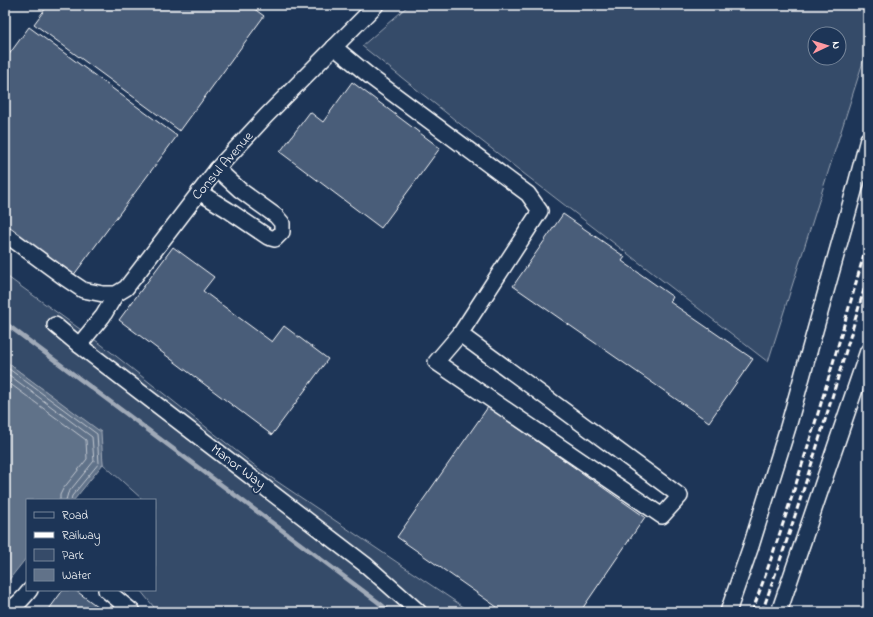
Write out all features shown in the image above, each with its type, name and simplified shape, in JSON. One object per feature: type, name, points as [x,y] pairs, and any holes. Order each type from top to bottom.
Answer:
[{"type":"lane","name":"Consul Avenue","points":[[79,345],[103,316],[116,294],[126,288],[217,169],[266,116],[376,5]]},
{"type":"lane","points":[[334,47],[372,78],[528,194],[540,211],[460,334],[436,362],[662,516],[680,496],[460,334]]},
{"type":"lane","points":[[728,612],[751,546],[788,427],[868,139]]},
{"type":"lane","points":[[199,192],[268,237],[276,239],[282,232],[282,223],[276,216],[240,190],[217,169]]},
{"type":"lane","points":[[5,234],[83,290],[103,294],[116,294]]},
{"type":"lane","name":"Manor Way","points":[[55,325],[367,566],[419,612]]},
{"type":"lane","points":[[778,612],[868,351]]},
{"type":"lane","points":[[5,611],[20,602],[29,591]]},
{"type":"lane","points":[[107,591],[133,612]]},
{"type":"green space","points":[[409,5],[868,5],[868,46],[768,362],[479,139],[362,46]]},
{"type":"green space","points":[[5,275],[102,345],[263,472],[471,612],[158,612],[141,591],[156,591],[156,499],[142,499],[103,464],[100,432],[5,361]]},
{"type":"water","points":[[5,361],[101,432],[103,464],[75,499],[26,499],[26,558],[8,581],[5,580]]},
{"type":"building","points":[[48,5],[249,5],[264,16],[180,131],[34,24]]},
{"type":"building","points":[[29,27],[177,136],[73,276],[5,225],[5,60]]},
{"type":"building","points":[[352,82],[440,148],[381,228],[280,152],[310,112],[323,122]]},
{"type":"building","points":[[563,214],[625,257],[622,261],[673,297],[670,302],[753,359],[709,422],[513,286]]},
{"type":"building","points":[[173,247],[214,277],[203,291],[272,342],[284,326],[328,359],[272,435],[119,320]]},
{"type":"building","points":[[488,407],[645,517],[580,612],[504,612],[397,537]]},
{"type":"building","points":[[62,591],[76,591],[105,612],[47,612]]},
{"type":"waterway","points":[[5,323],[390,612]]},
{"type":"railway","points":[[752,612],[799,474],[828,380],[868,240]]},
{"type":"railway","points":[[762,612],[831,402],[868,276]]}]
